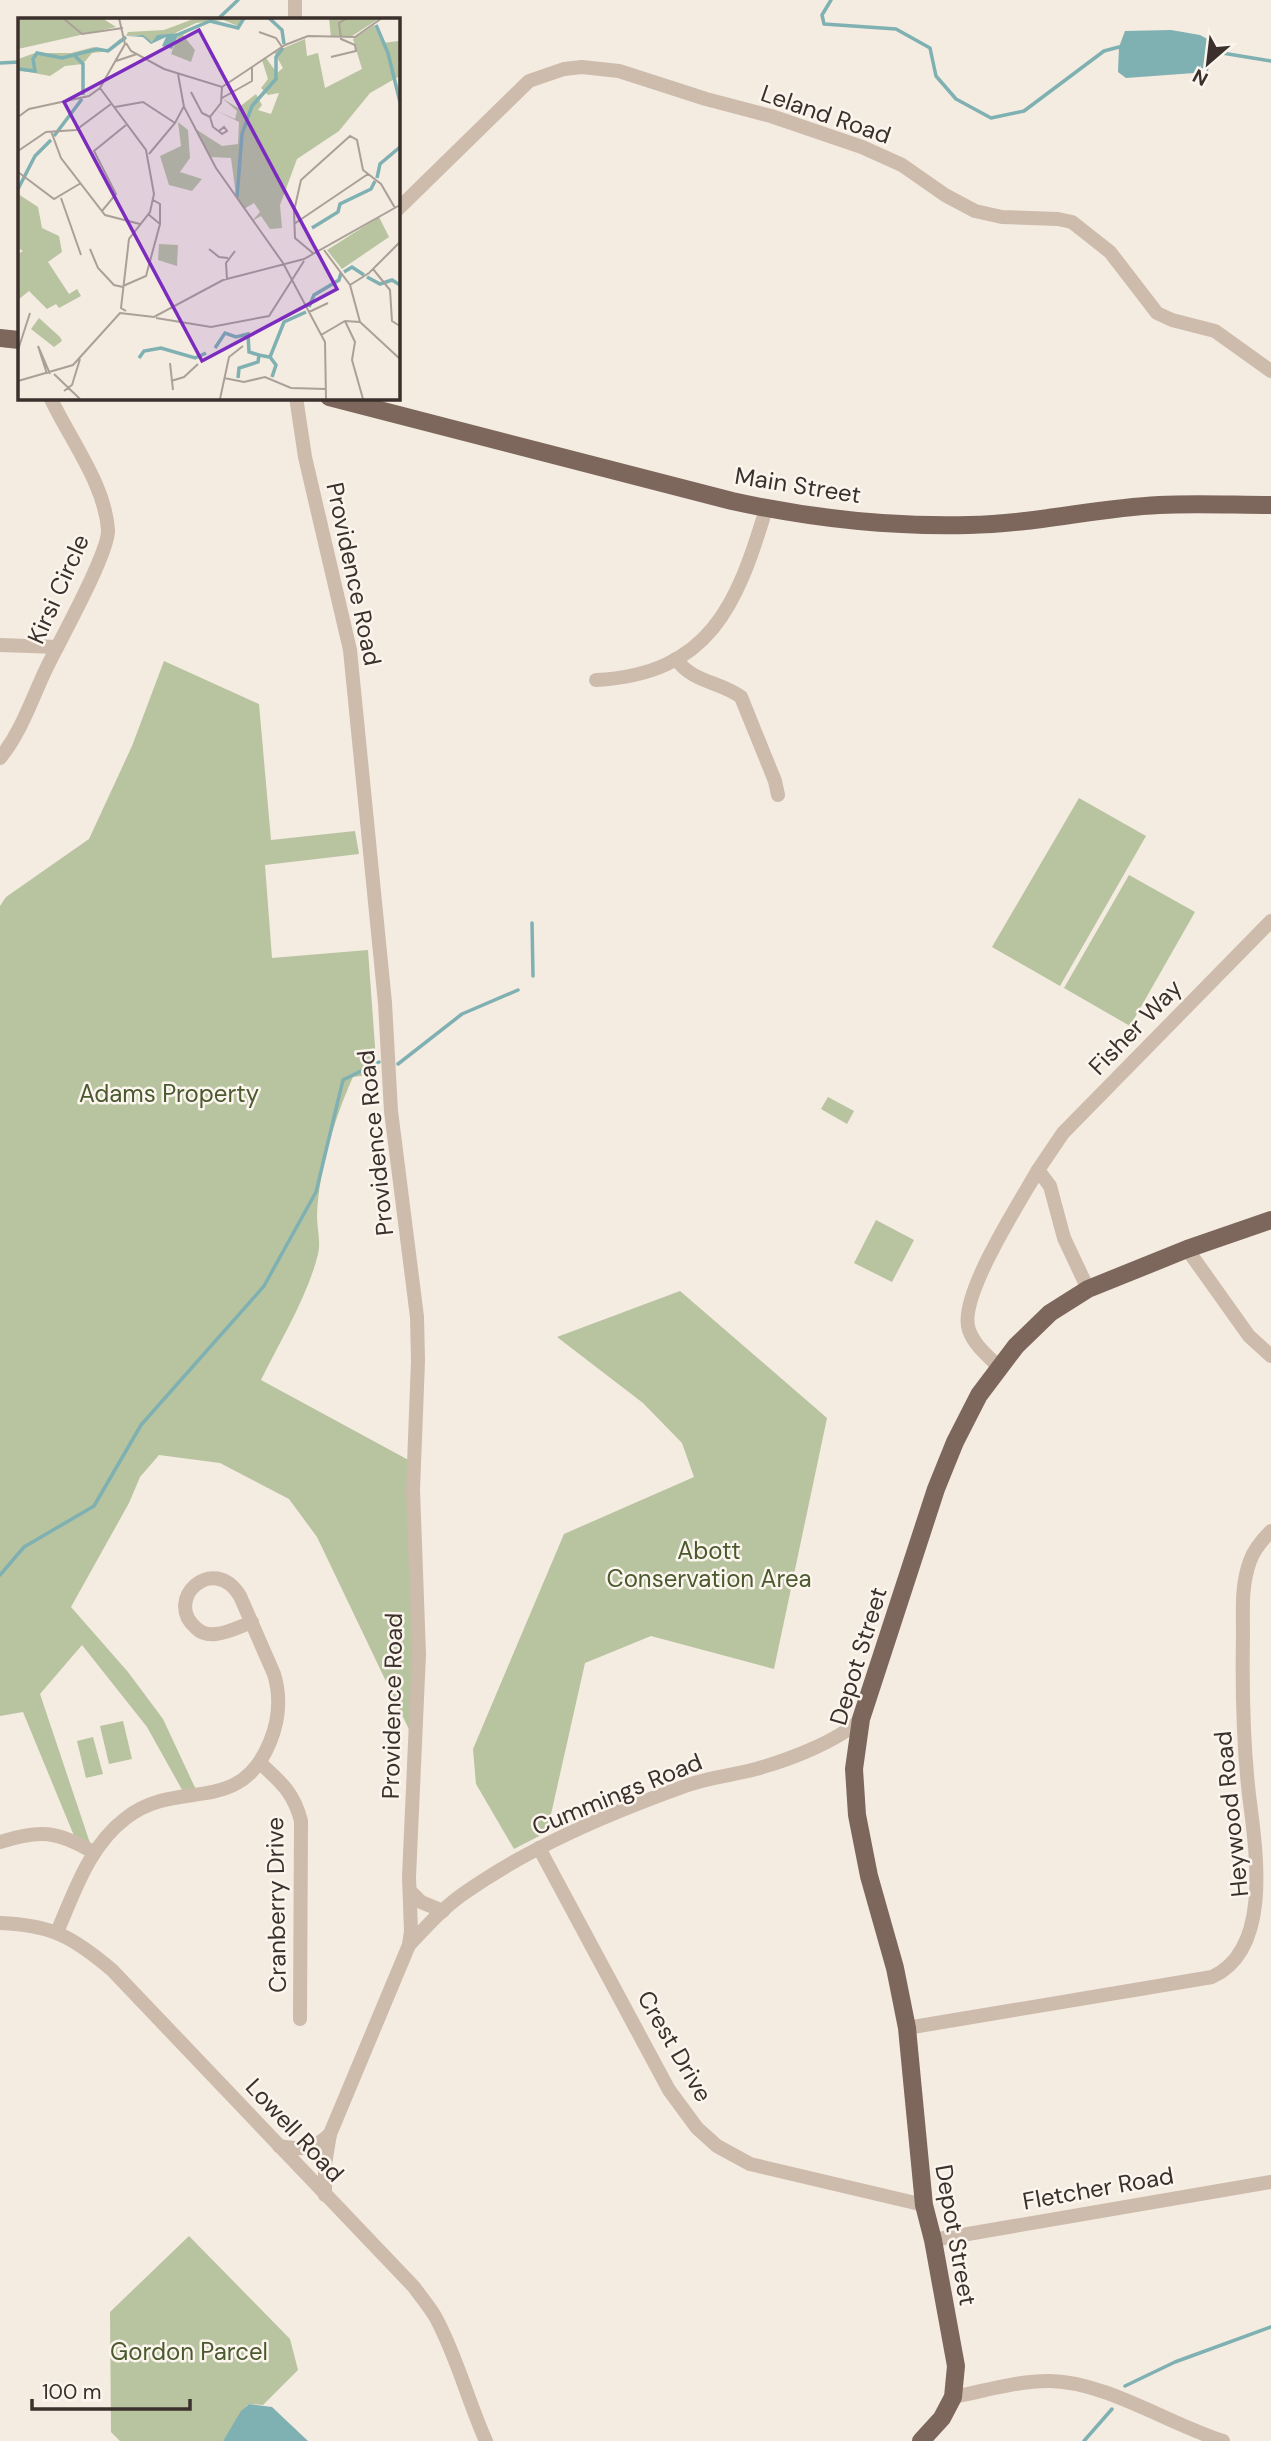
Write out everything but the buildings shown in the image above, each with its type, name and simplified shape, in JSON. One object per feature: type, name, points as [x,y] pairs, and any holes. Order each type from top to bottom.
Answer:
[{"type":"main road","points":[[0,338],[18,340]]},
{"type":"main road","name":"Main Street","points":[[337,399],[766,509],[827,518],[967,526],[1158,505],[1271,505]]},
{"type":"main road","name":"Depot Street","points":[[921,2441],[942,2418],[953,2397],[956,2366],[933,2240],[923,2205],[907,2028],[895,1968],[869,1876],[857,1815],[854,1769],[861,1719],[936,1489],[968,1415],[999,1367],[1033,1328],[1069,1300],[1187,1249],[1271,1220]]},
{"type":"street","points":[[295,0],[295,18]]},
{"type":"street","name":"Leland Road","points":[[399,208],[529,81],[564,69],[582,67],[619,71],[706,99],[771,116],[862,147],[902,166],[944,195],[975,211],[1072,222],[1110,252],[1157,313],[1172,320],[1215,331],[1271,371]]},
{"type":"street","name":"Kirsi Circle","points":[[0,758],[27,713],[104,548],[108,530],[104,507],[84,460],[51,399]]},
{"type":"street","name":"Providence Road","points":[[296,399],[305,457],[350,650],[385,1003],[391,1111],[415,1289],[418,1361],[413,1490],[419,1654],[410,1891],[411,1931],[409,1945],[330,2134],[325,2164],[325,2195]]},
{"type":"street","points":[[596,680],[635,675],[676,659],[692,650],[714,628],[728,608],[751,560],[766,509]]},
{"type":"street","points":[[0,645],[57,647]]},
{"type":"street","points":[[676,659],[684,671],[692,676],[741,697],[775,781],[778,795]]},
{"type":"street","name":"Fisher Way","points":[[999,1367],[974,1341],[968,1328],[968,1303],[977,1280],[1038,1170],[1063,1133],[1271,921]]},
{"type":"street","points":[[1038,1170],[1050,1186],[1065,1238],[1088,1290]]},
{"type":"street","points":[[1187,1249],[1249,1336],[1271,1356]]},
{"type":"street","name":"Heywood Road","points":[[907,2028],[1212,1977],[1223,1974],[1240,1962],[1253,1947],[1265,1907],[1245,1754],[1243,1597],[1253,1554],[1271,1531]]},
{"type":"street","points":[[57,1932],[93,1852],[119,1823],[142,1807],[163,1799],[226,1789],[240,1783],[260,1763],[272,1737],[279,1697],[275,1674],[252,1622],[240,1596],[228,1581],[219,1578],[201,1580],[188,1592],[185,1610],[193,1626],[200,1631],[219,1634],[252,1622]]},
{"type":"street","name":"Cummings Road","points":[[409,1945],[461,1895],[539,1848],[689,1784],[784,1761],[828,1740],[861,1719]]},
{"type":"street","name":"Cranberry Drive","points":[[260,1763],[289,1791],[301,1821],[300,2018]]},
{"type":"street","points":[[0,1842],[27,1834],[52,1833],[93,1852]]},
{"type":"street","name":"Crest Drive","points":[[539,1848],[669,2090],[708,2137],[724,2150],[750,2164],[923,2205]]},
{"type":"street","points":[[410,1891],[421,1902],[443,1911]]},
{"type":"street","name":"Lowell Road","points":[[0,1923],[33,1926],[57,1932],[83,1947],[128,1985],[414,2287],[435,2316],[450,2347],[486,2441]]},
{"type":"street","points":[[279,2146],[306,2149],[318,2144],[330,2134]]},
{"type":"street","name":"Fletcher Road","points":[[933,2240],[1271,2182]]},
{"type":"street","points":[[953,2397],[1020,2384],[1065,2382],[1108,2395],[1223,2441]]},
{"type":"green space","name":"Adams Property","points":[[164,661],[259,704],[271,840],[355,831],[359,854],[265,865],[272,958],[368,950],[377,1074],[353,1077],[340,1110],[321,1181],[317,1216],[319,1249],[313,1270],[301,1302],[261,1380],[414,1463],[415,1742],[317,1537],[289,1499],[220,1463],[159,1455],[140,1477],[129,1503],[71,1607],[128,1672],[163,1719],[198,1794],[185,1795],[147,1727],[82,1645],[40,1694],[93,1852],[77,1843],[23,1712],[0,1716],[0,906],[6,897],[89,839],[132,746]]},
{"type":"green space","points":[[1079,798],[1146,836],[1060,986],[992,947]]},
{"type":"green space","points":[[1129,875],[1195,912],[1130,1026],[1064,988]]},
{"type":"green space","points":[[828,1097],[854,1111],[847,1124],[821,1109]]},
{"type":"green space","points":[[876,1220],[914,1240],[892,1282],[854,1263]]},
{"type":"green space","name":"Abott Conservation Area","points":[[680,1291],[827,1418],[774,1669],[651,1636],[585,1663],[547,1832],[514,1849],[476,1784],[473,1749],[564,1534],[694,1477],[682,1443],[643,1403],[557,1337]]},
{"type":"green space","points":[[123,1721],[132,1759],[109,1764],[100,1726]]},
{"type":"green space","points":[[93,1737],[103,1774],[86,1778],[77,1741]]},
{"type":"green space","name":"Gordon Parcel","points":[[189,2236],[290,2339],[298,2370],[263,2405],[246,2406],[223,2441],[120,2441],[111,2432],[110,2312]]},
{"type":"water","points":[[1171,30],[1200,35],[1211,41],[1208,72],[1126,78],[1118,72],[1119,47],[1125,31]]},
{"type":"water","points":[[249,2404],[272,2407],[308,2441],[223,2441],[241,2411]]},
{"type":"waterway","points":[[219,18],[238,0]]},
{"type":"waterway","points":[[831,0],[822,15],[824,24],[896,29],[930,48],[936,76],[956,99],[991,118],[1024,111],[1104,51],[1119,47]]},
{"type":"waterway","points":[[1210,51],[1271,61]]},
{"type":"waterway","points":[[0,63],[18,62]]},
{"type":"waterway","points":[[532,923],[533,976]]},
{"type":"waterway","points":[[398,1064],[462,1014],[518,990]]},
{"type":"waterway","points":[[0,1575],[24,1547],[94,1506],[141,1425],[264,1286],[316,1192],[343,1080],[379,1062]]},
{"type":"waterway","points":[[1125,2386],[1175,2362],[1271,2327]]},
{"type":"waterway","points":[[1084,2441],[1112,2409]]}]
